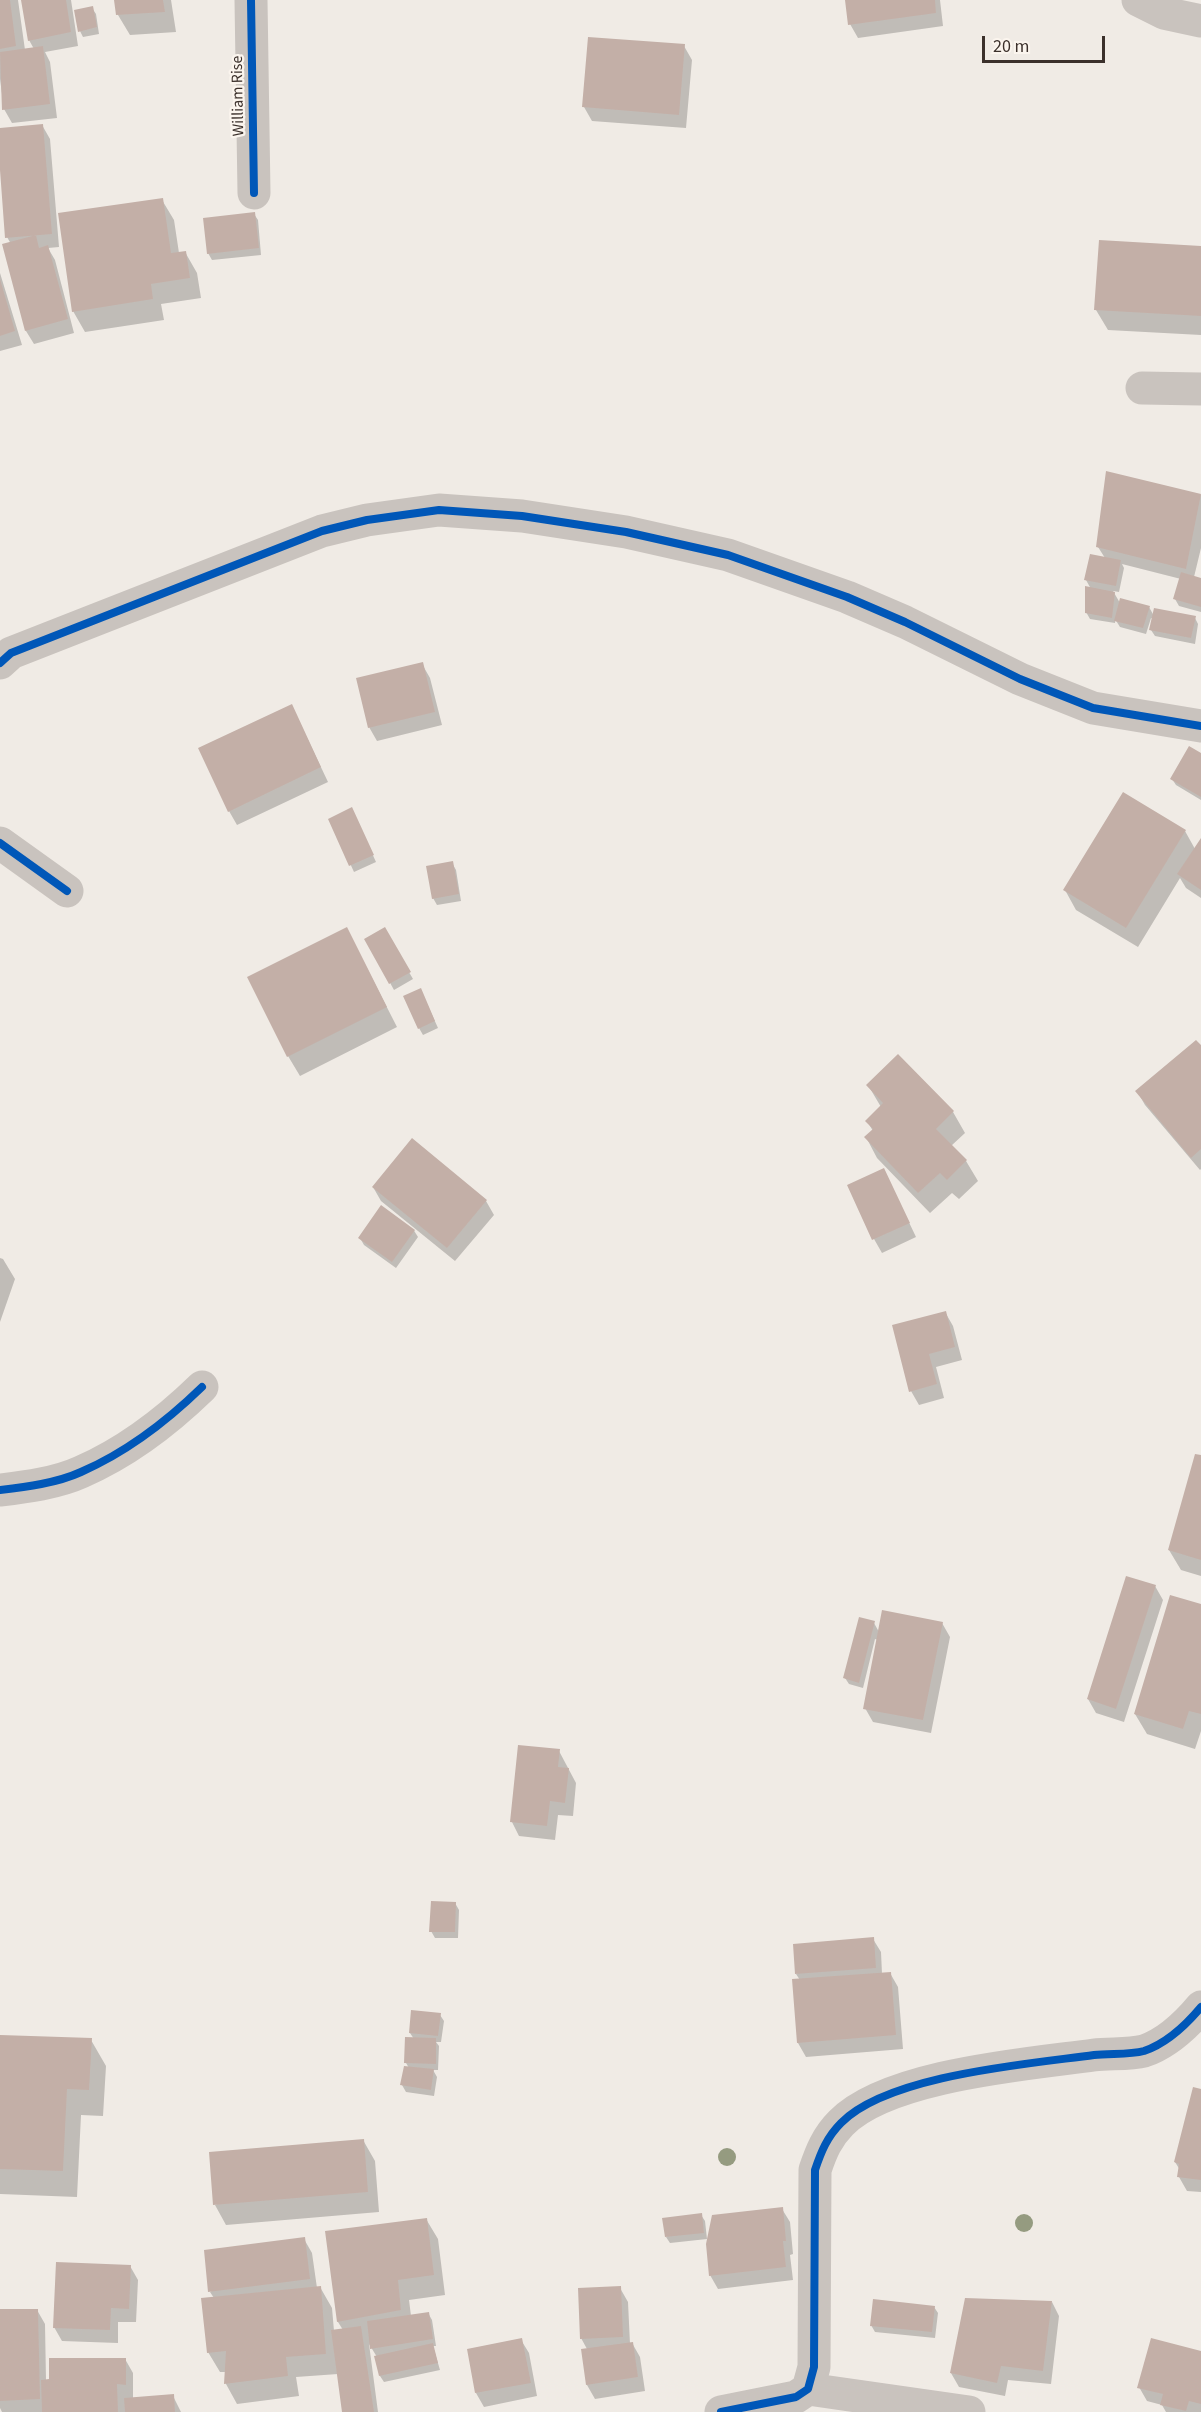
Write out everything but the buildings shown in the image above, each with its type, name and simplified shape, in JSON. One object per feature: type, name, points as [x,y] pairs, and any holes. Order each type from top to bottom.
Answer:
[{"type":"street","name":"William Rise","points":[[251,0],[254,193]]},
{"type":"street","points":[[1138,0],[1164,13],[1201,21]]},
{"type":"street","points":[[1142,388],[1201,389]]},
{"type":"street","points":[[0,663],[11,653],[322,531],[367,520],[439,510],[522,516],[627,532],[729,555],[847,597],[905,622],[1020,679],[1093,708],[1201,726]]},
{"type":"street","points":[[0,843],[67,891]]},
{"type":"street","points":[[0,1490],[26,1487],[80,1473],[143,1438],[176,1412],[202,1387]]},
{"type":"street","points":[[741,2410],[796,2397],[808,2389],[814,2367],[815,2170],[824,2144],[842,2122],[865,2105],[897,2090],[982,2070],[1142,2051],[1164,2041],[1201,2007]]},
{"type":"street","points":[[808,2389],[969,2412]]},
{"type":"cycle path","points":[[251,0],[254,193]]},
{"type":"cycle path","points":[[0,663],[11,653],[322,531],[367,520],[439,510],[522,516],[626,532],[728,555],[847,597],[905,622],[1020,679],[1093,708],[1201,726]]},
{"type":"cycle path","points":[[0,843],[67,891]]},
{"type":"cycle path","points":[[0,1490],[52,1482],[98,1464],[145,1435],[202,1387]]},
{"type":"cycle path","points":[[721,2412],[796,2397],[808,2389],[814,2367],[815,2170],[825,2145],[841,2123],[863,2107],[891,2093],[960,2074],[1094,2055],[1144,2051],[1176,2033],[1201,2007]]}]
